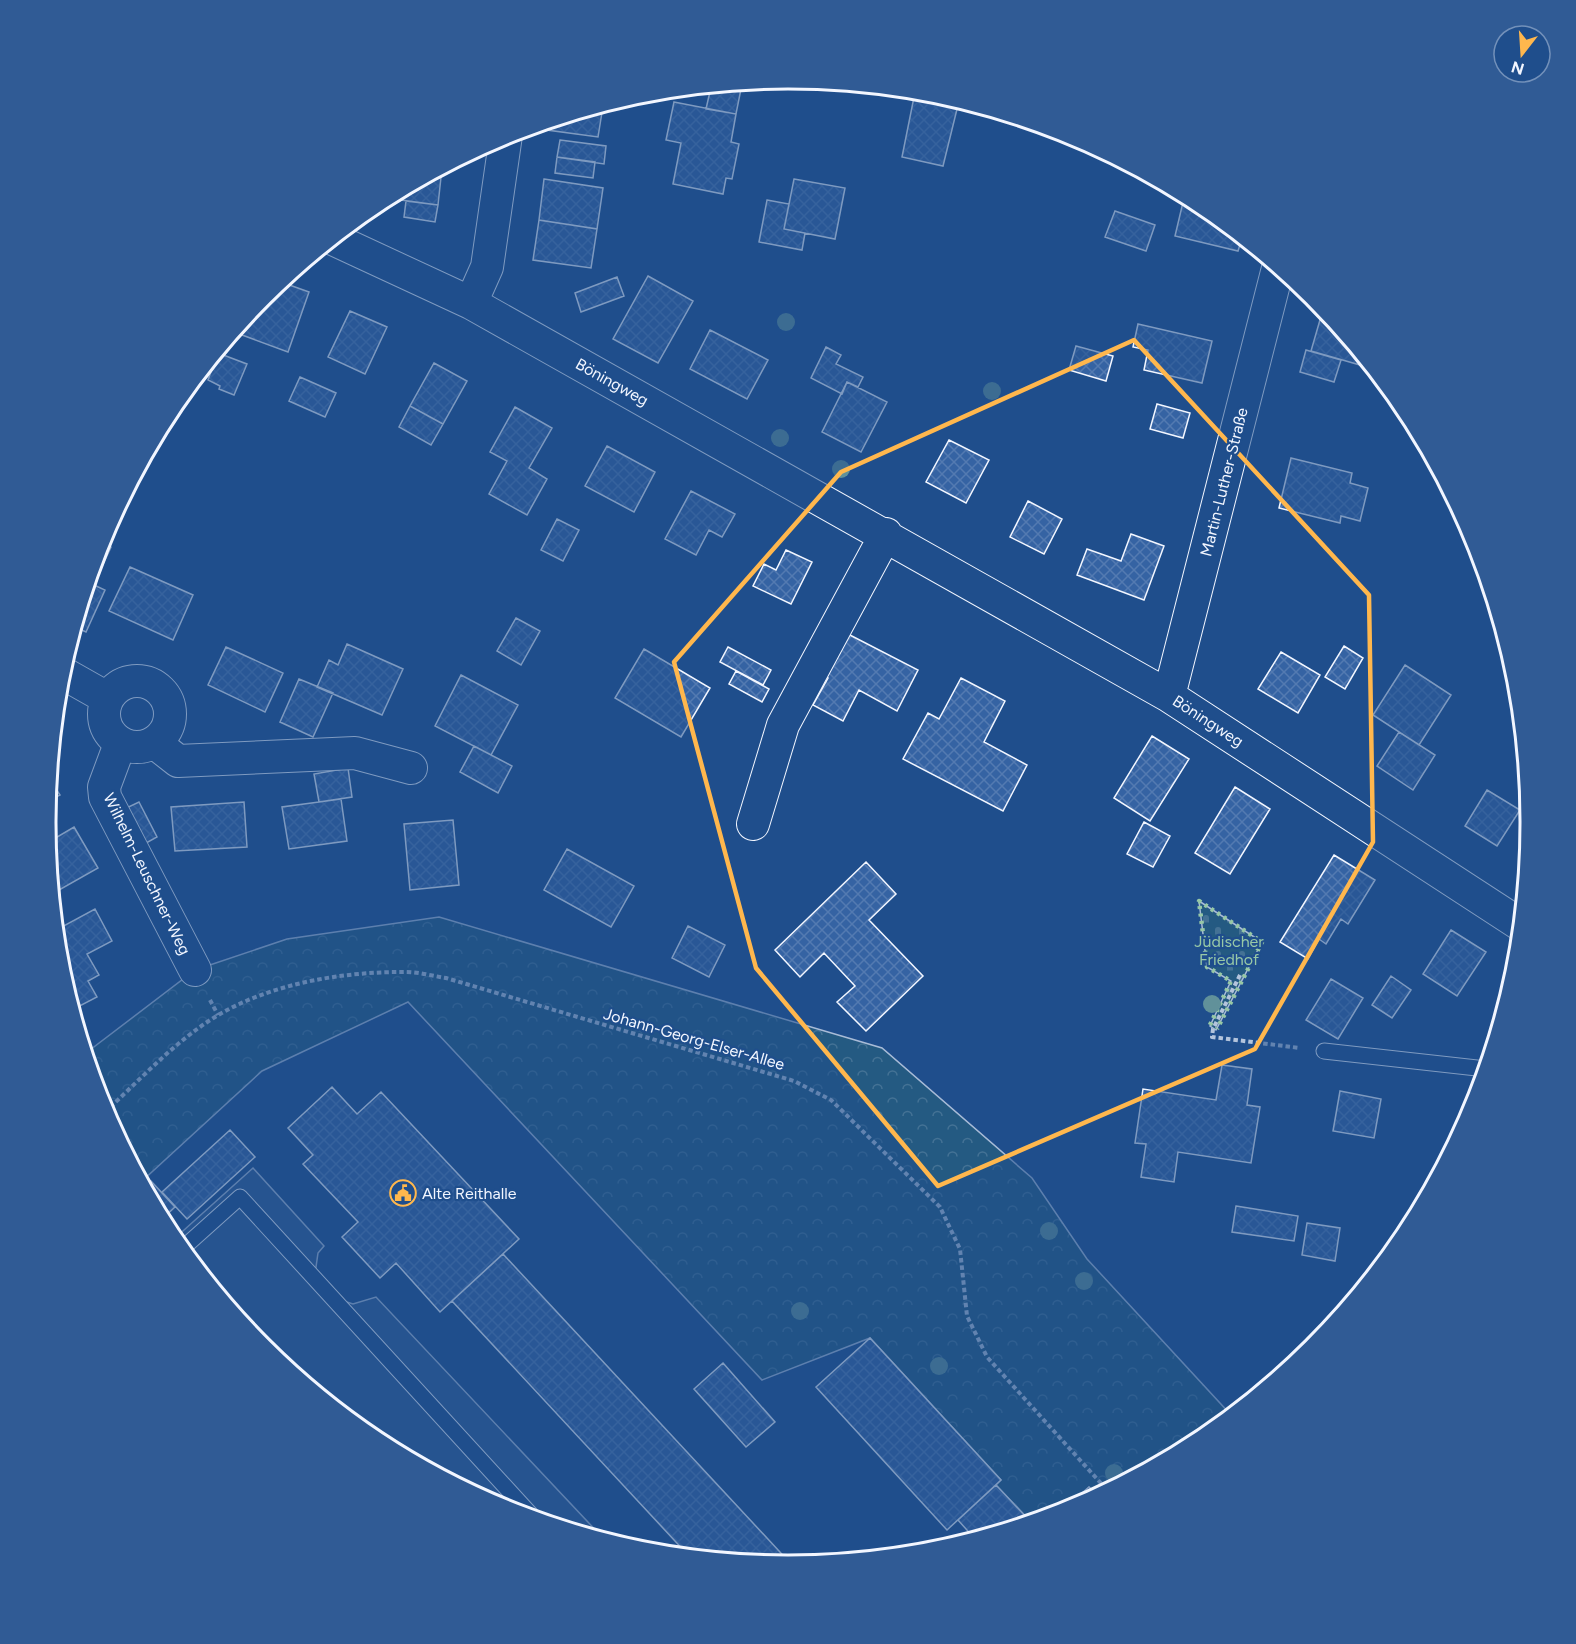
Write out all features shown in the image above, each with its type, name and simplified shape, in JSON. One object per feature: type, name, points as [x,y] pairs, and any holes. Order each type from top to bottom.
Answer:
[{"type":"street","points":[[471,303],[487,267],[504,147]]},
{"type":"street","name":"Böningweg","points":[[340,242],[471,303],[885,534],[1169,696],[1514,920]]},
{"type":"street","name":"Martin-Luther-Straße","points":[[1169,696],[1276,276]]},
{"type":"street","points":[[753,824],[783,725],[885,534]]},
{"type":"street","points":[[70,677],[107,698]]},
{"type":"street","points":[[136,680],[153,685],[166,696],[171,713],[167,730],[155,743],[138,748],[120,744],[110,735],[104,724],[103,710],[107,698],[119,685],[136,680]]},
{"type":"street","points":[[155,743],[178,761],[356,753],[411,768]]},
{"type":"street","name":"Wilhelm-Leuschner-Weg","points":[[120,744],[104,787],[105,796],[195,970]]},
{"type":"lane","points":[[1324,1051],[1478,1068]]},
{"type":"lane","points":[[189,1243],[240,1197],[521,1504]]},
{"type":"path","name":"Johann-Georg-Elser-Allee","points":[[112,1105],[176,1047],[218,1015],[252,999],[297,984],[403,972],[446,978],[794,1081],[831,1100],[940,1207],[960,1249],[968,1316],[987,1357],[1101,1484]]},
{"type":"path","points":[[1240,975],[1213,1029],[1212,1037],[1324,1051]]},
{"type":"highlighted area","points":[[1134,340],[1369,595],[1373,842],[1255,1049],[938,1186],[756,968],[674,662],[841,472]]},
{"type":"green space","name":"Jüdischer Friedhof","points":[[1199,901],[1262,942],[1216,1030],[1210,1026],[1231,981],[1207,967]]},
{"type":"green space","points":[[439,917],[882,1048],[1032,1178],[1087,1259],[1226,1409],[1195,1431],[1112,1479],[1025,1515],[996,1485],[1001,1480],[870,1338],[762,1380],[408,1002],[262,1071],[147,1176],[111,1102],[91,1049],[195,970],[287,939]]},
{"type":"shaded area","points":[[253,1168],[324,1246],[318,1253],[315,1274],[334,1298],[353,1304],[376,1297],[594,1529],[508,1499],[464,1479],[381,1431],[342,1403],[305,1373],[237,1305],[181,1232]]},
{"type":"building","points":[[741,91],[736,114],[706,109],[709,94]]},
{"type":"building","points":[[913,101],[957,110],[943,166],[902,157]]},
{"type":"building","points":[[674,102],[736,114],[731,142],[739,144],[732,179],[726,178],[723,194],[673,184],[681,143],[666,140]]},
{"type":"building","points":[[602,113],[598,137],[548,130]]},
{"type":"building","points":[[560,140],[606,146],[604,164],[557,157]]},
{"type":"building","points":[[557,157],[595,162],[593,178],[555,173]]},
{"type":"building","points":[[441,178],[438,205],[402,200]]},
{"type":"building","points":[[544,179],[603,188],[597,229],[539,220]]},
{"type":"building","points":[[794,179],[845,188],[835,239],[784,229]]},
{"type":"building","points":[[767,200],[789,204],[784,229],[805,233],[802,250],[759,242]]},
{"type":"building","points":[[406,201],[438,205],[435,222],[404,217]]},
{"type":"building","points":[[1182,205],[1240,246],[1238,251],[1175,236]]},
{"type":"building","points":[[1115,211],[1155,225],[1146,251],[1105,237]]},
{"type":"building","points":[[539,220],[597,229],[591,268],[533,260]]},
{"type":"building","points":[[648,276],[693,301],[658,363],[613,339]]},
{"type":"building","points":[[617,277],[624,296],[581,312],[575,293]]},
{"type":"building","points":[[290,285],[309,292],[288,352],[242,335]]},
{"type":"building","points":[[350,311],[387,327],[365,374],[328,357]]},
{"type":"building","points":[[1320,319],[1360,365],[1311,351]]},
{"type":"building","points":[[1138,324],[1212,341],[1202,383],[1144,370],[1148,350],[1133,347]]},
{"type":"building","points":[[710,330],[768,360],[747,399],[690,369]]},
{"type":"building","points":[[1076,346],[1113,356],[1106,381],[1069,370]]},
{"type":"building","points":[[826,347],[841,355],[836,364],[863,377],[858,387],[847,382],[842,394],[811,378]]},
{"type":"building","points":[[1306,350],[1341,360],[1334,382],[1300,372]]},
{"type":"building","points":[[224,355],[247,364],[234,395],[219,389],[220,386],[208,380],[212,370]]},
{"type":"building","points":[[434,363],[467,381],[443,424],[410,406]]},
{"type":"building","points":[[300,377],[336,393],[325,417],[289,401]]},
{"type":"building","points":[[847,382],[887,402],[861,452],[822,432]]},
{"type":"building","points":[[1157,404],[1190,413],[1183,438],[1150,429]]},
{"type":"building","points":[[410,406],[443,424],[431,445],[399,427]]},
{"type":"building","points":[[515,407],[552,428],[529,468],[547,479],[527,515],[489,494],[507,461],[490,452]]},
{"type":"building","points":[[949,440],[989,460],[966,503],[926,482]]},
{"type":"building","points":[[607,446],[655,472],[634,512],[585,486]]},
{"type":"building","points":[[1291,458],[1352,473],[1350,483],[1368,488],[1360,521],[1341,516],[1340,523],[1279,508]]},
{"type":"building","points":[[691,491],[735,514],[722,537],[709,530],[696,555],[665,539]]},
{"type":"building","points":[[1028,501],[1062,519],[1044,554],[1010,537]]},
{"type":"building","points":[[557,519],[579,530],[563,561],[541,550]]},
{"type":"building","points":[[1131,534],[1164,546],[1144,600],[1077,575],[1087,549],[1121,561]]},
{"type":"building","points":[[786,550],[812,562],[791,604],[753,586],[764,564],[776,570]]},
{"type":"building","points":[[130,567],[193,595],[173,640],[109,611]]},
{"type":"building","points":[[95,585],[105,590],[86,632],[81,630]]},
{"type":"building","points":[[516,618],[540,631],[521,665],[497,651]]},
{"type":"building","points":[[846,633],[918,670],[897,711],[859,690],[843,721],[813,705],[828,678],[823,675]]},
{"type":"building","points":[[347,644],[403,669],[382,715],[317,687],[329,660],[338,665]]},
{"type":"building","points":[[1344,646],[1363,658],[1345,689],[1325,677]]},
{"type":"building","points":[[226,647],[283,673],[265,712],[208,685]]},
{"type":"building","points":[[728,647],[771,670],[763,685],[720,662]]},
{"type":"building","points":[[644,649],[710,688],[681,737],[615,698]]},
{"type":"building","points":[[1281,652],[1320,675],[1298,713],[1258,689]]},
{"type":"building","points":[[1405,665],[1451,695],[1419,745],[1373,715]]},
{"type":"building","points":[[736,671],[769,689],[762,702],[729,684]]},
{"type":"building","points":[[461,675],[518,705],[491,755],[435,726]]},
{"type":"building","points":[[961,678],[1005,701],[984,742],[1027,765],[1003,811],[903,759],[928,713],[939,719]]},
{"type":"building","points":[[299,679],[333,693],[313,737],[280,722]]},
{"type":"building","points":[[1399,732],[1435,755],[1413,790],[1377,766]]},
{"type":"building","points":[[1152,736],[1189,759],[1150,821],[1114,798]]},
{"type":"building","points":[[474,746],[512,766],[498,793],[460,772]]},
{"type":"building","points":[[348,768],[352,797],[319,802],[314,774]]},
{"type":"building","points":[[1235,787],[1270,809],[1230,874],[1195,853]]},
{"type":"building","points":[[1487,790],[1520,810],[1497,846],[1465,826]]},
{"type":"building","points":[[341,799],[347,841],[289,849],[282,807]]},
{"type":"building","points":[[139,802],[157,837],[139,847],[120,811]]},
{"type":"building","points":[[244,802],[247,847],[175,851],[171,807]]},
{"type":"building","points":[[453,820],[459,885],[410,890],[404,824]]},
{"type":"building","points":[[1144,822],[1170,836],[1153,867],[1127,854]]},
{"type":"building","points":[[74,827],[98,868],[59,890],[57,870],[56,837]]},
{"type":"building","points":[[567,849],[634,886],[611,927],[544,890]]},
{"type":"building","points":[[1334,855],[1375,880],[1348,924],[1341,919],[1326,944],[1319,939],[1308,959],[1280,942]]},
{"type":"building","points":[[866,862],[896,894],[869,920],[923,976],[866,1031],[837,1002],[855,986],[824,953],[800,977],[775,950]]},
{"type":"building","points":[[95,909],[112,941],[87,954],[99,975],[88,981],[97,997],[79,1006],[70,965],[63,926]]},
{"type":"building","points":[[688,926],[725,945],[709,977],[672,958]]},
{"type":"building","points":[[1451,930],[1486,952],[1457,996],[1423,974]]},
{"type":"building","points":[[1391,976],[1411,990],[1392,1018],[1372,1005]]},
{"type":"building","points":[[1331,979],[1363,998],[1338,1039],[1306,1020]]},
{"type":"building","points":[[1222,1065],[1252,1069],[1247,1105],[1260,1107],[1251,1163],[1178,1152],[1174,1182],[1141,1177],[1146,1144],[1135,1143],[1143,1089],[1216,1100]]},
{"type":"building","name":"Alte Reithalle","points":[[332,1087],[357,1114],[381,1092],[519,1239],[440,1312],[396,1263],[380,1278],[342,1237],[358,1222],[303,1164],[313,1155],[288,1128]]},
{"type":"building","points":[[1340,1091],[1381,1099],[1374,1138],[1333,1131]]},
{"type":"building","points":[[230,1130],[255,1157],[187,1219],[162,1192]]},
{"type":"building","points":[[150,1182],[175,1207],[169,1213],[154,1188]]},
{"type":"building","points":[[1236,1206],[1298,1216],[1294,1241],[1232,1232]]},
{"type":"building","points":[[1307,1223],[1340,1228],[1335,1261],[1302,1255]]},
{"type":"building","points":[[503,1254],[782,1555],[740,1553],[680,1546],[452,1301]]},
{"type":"building","points":[[870,1338],[1001,1480],[947,1530],[816,1387]]},
{"type":"building","points":[[723,1363],[775,1422],[746,1447],[694,1389]]},
{"type":"building","points":[[996,1485],[1025,1515],[969,1532],[958,1520]]},
{"type":"hedge","points":[[1210,1025],[1231,981],[1207,967],[1199,901],[1262,942],[1217,1029]]},
{"type":"place","name":"Alte Reithalle","points":[[403,1193]]}]
